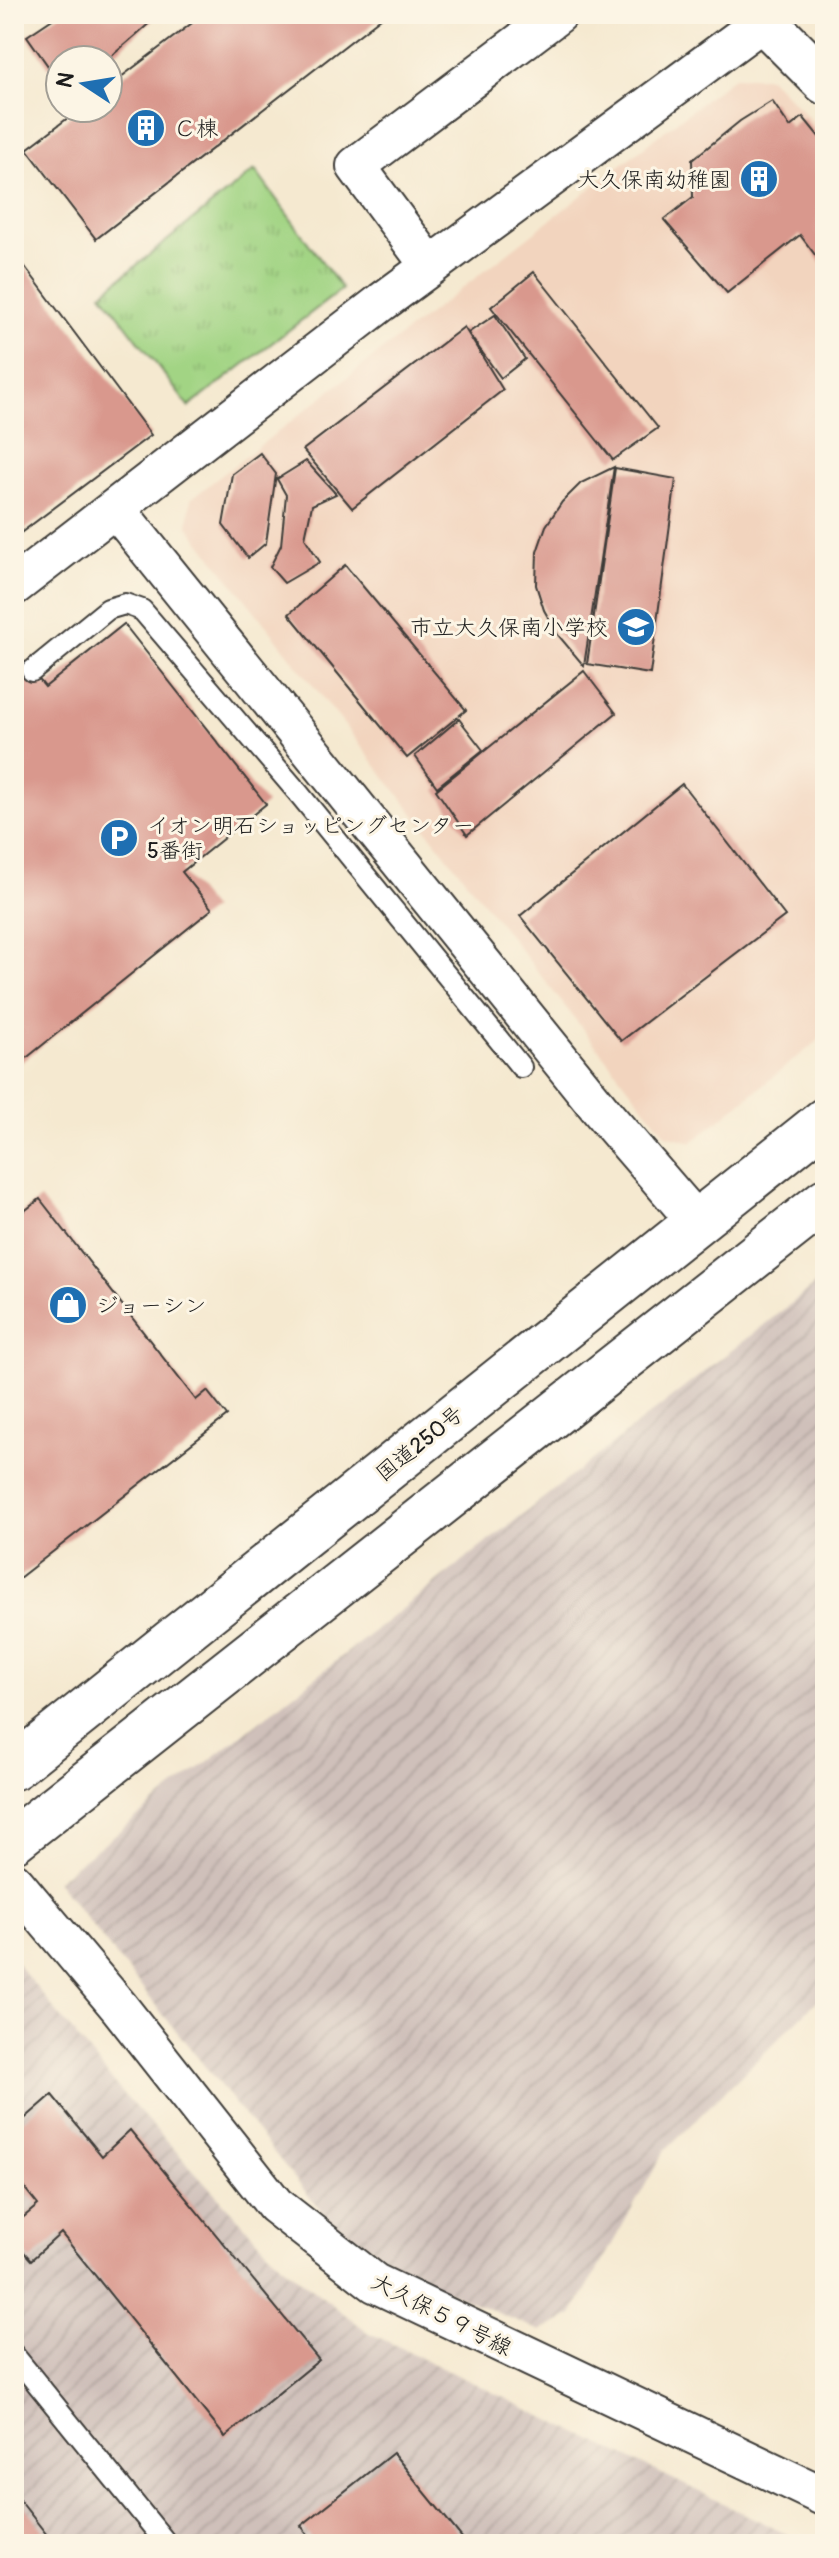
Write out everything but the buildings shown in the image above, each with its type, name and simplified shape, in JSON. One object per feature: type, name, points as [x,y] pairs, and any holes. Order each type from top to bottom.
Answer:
[{"type":"main road","points":[[764,17],[825,82]]},
{"type":"main road","name":"国道250号","points":[[14,1767],[825,1120]]},
{"type":"main road","points":[[14,1840],[825,1201]]},
{"type":"street","points":[[430,266],[356,166],[558,14]]},
{"type":"street","points":[[14,586],[430,266],[764,17]]},
{"type":"street","points":[[115,508],[608,1119],[696,1221]]},
{"type":"street","name":"大久保５９号線","points":[[14,1882],[119,2007],[275,2205],[375,2283],[825,2497]]},
{"type":"lane","points":[[32,671],[108,609],[125,604],[142,610],[300,795],[521,1067]]},
{"type":"lane","points":[[14,2355],[167,2544]]},
{"type":"shaded area","points":[[734,77],[769,77],[825,134],[825,1035],[692,1142],[666,1135],[188,526],[191,499]]},
{"type":"shaded area","points":[[825,1277],[825,1993],[665,2150],[572,2315],[541,2331],[425,2282],[329,2221],[56,1881]]},
{"type":"shaded area","points":[[14,1960],[124,2095],[282,2266],[368,2332],[807,2544],[14,2544]]},
{"type":"green space","points":[[255,170],[342,289],[189,407],[102,293]]},
{"type":"place","name":"Ｃ棟","points":[[146,128]]},
{"type":"place","name":"大久保南幼稚園","points":[[759,179]]},
{"type":"place","name":"市立大久保南小学校","points":[[636,627]]},
{"type":"place","name":"イオン明石ショッピングセンター 5番街","points":[[119,838]]},
{"type":"place","name":"ジョーシン","points":[[68,1305]]}]
